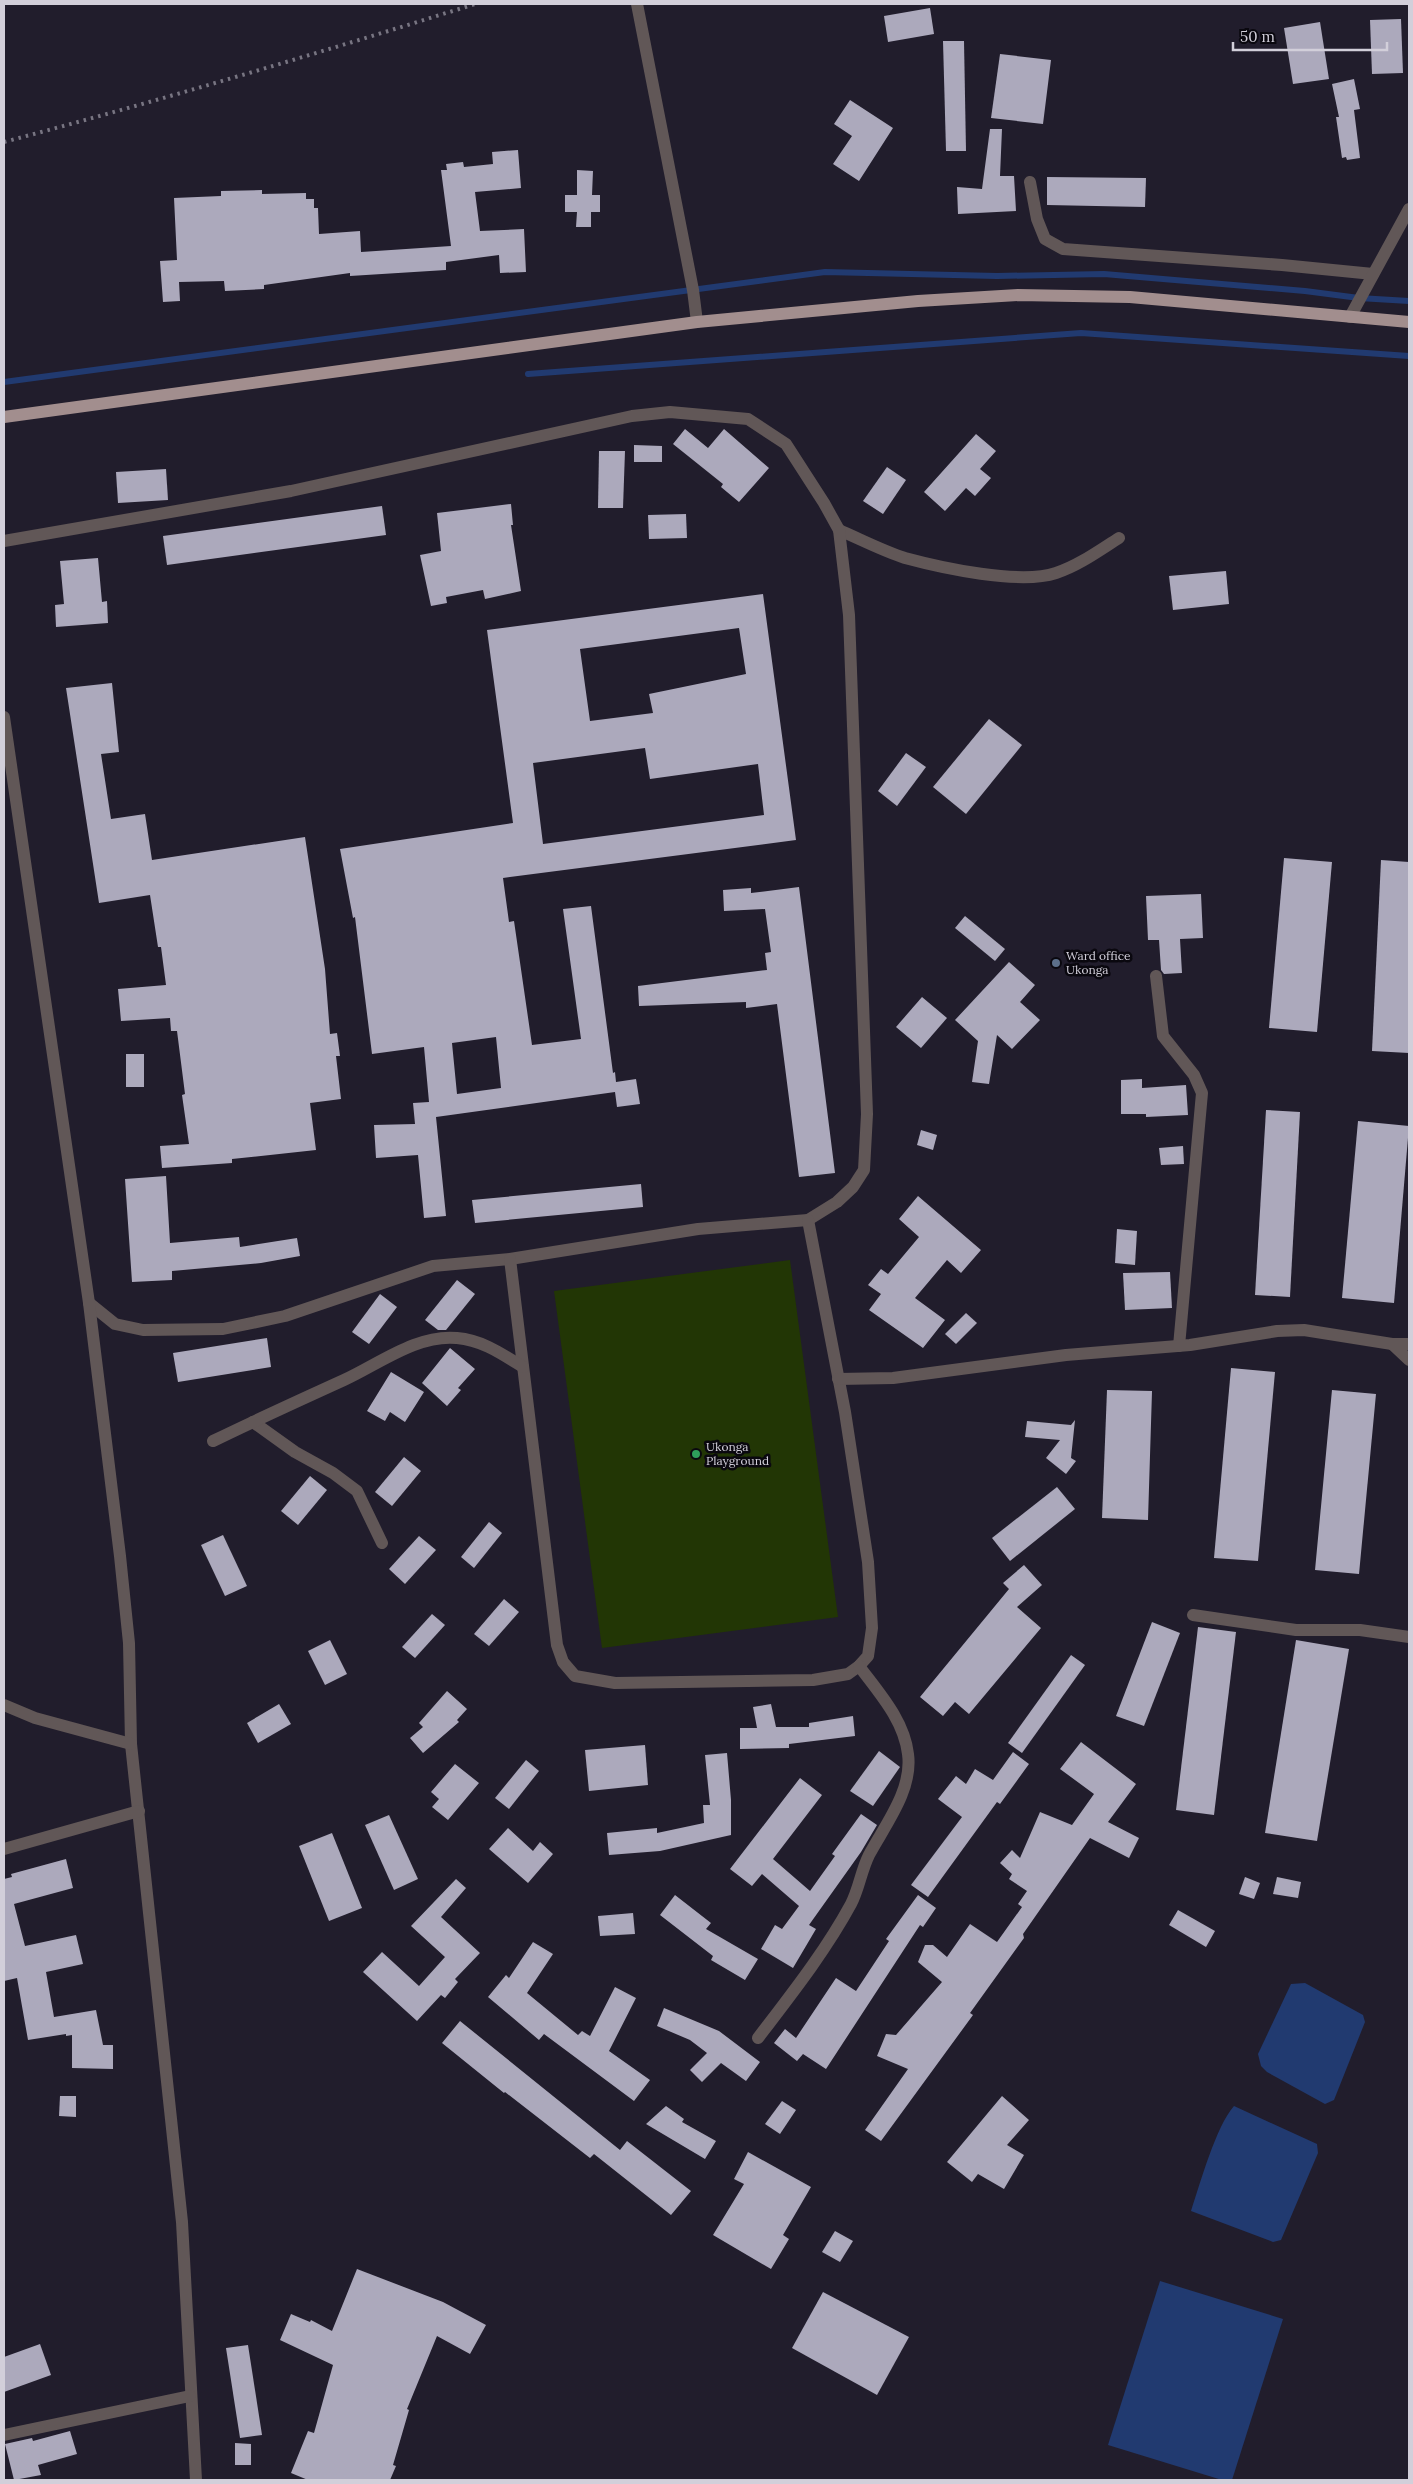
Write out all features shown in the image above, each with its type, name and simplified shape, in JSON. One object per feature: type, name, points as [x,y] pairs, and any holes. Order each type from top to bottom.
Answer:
[{"type":"main road","points":[[4,417],[697,322],[918,300],[1018,296],[1130,297],[1409,322]]},
{"type":"street","points":[[637,4],[691,281],[697,322]]},
{"type":"street","points":[[1030,182],[1038,219],[1045,239],[1063,250],[1282,265],[1373,274]]},
{"type":"street","points":[[1350,317],[1409,208]]},
{"type":"street","points":[[4,541],[291,491],[632,416],[670,412],[748,419],[786,444],[839,530],[849,616],[867,1114],[864,1170],[853,1187],[837,1202],[808,1220],[698,1229],[510,1259],[433,1266],[285,1316],[223,1329],[143,1330],[115,1324],[89,1303]]},
{"type":"street","points":[[839,530],[904,558],[970,572],[1020,577],[1057,573],[1119,538]]},
{"type":"street","points":[[4,717],[89,1303],[129,1643],[131,1744],[182,2222],[196,2480]]},
{"type":"street","points":[[1156,976],[1164,1036],[1194,1075],[1202,1093],[1179,1346]]},
{"type":"street","points":[[510,1259],[557,1645],[563,1662],[575,1676],[615,1683],[813,1680],[848,1674],[859,1666],[868,1656],[872,1628],[868,1562],[838,1379],[808,1220]]},
{"type":"street","points":[[838,1379],[893,1378],[1066,1355],[1179,1346],[1252,1334],[1304,1330],[1392,1344],[1409,1344]]},
{"type":"street","points":[[213,1441],[346,1379],[402,1350],[430,1341],[456,1338],[483,1344],[523,1367]]},
{"type":"street","points":[[1392,1344],[1409,1360]]},
{"type":"street","points":[[253,1422],[295,1452],[333,1473],[357,1491],[368,1510],[382,1543]]},
{"type":"street","points":[[1193,1615],[1296,1630],[1360,1630],[1409,1637]]},
{"type":"street","points":[[758,2038],[799,1984],[851,1904],[868,1857],[907,1783],[909,1755],[902,1728],[887,1703],[859,1666]]},
{"type":"street","points":[[4,1705],[34,1718],[131,1744]]},
{"type":"street","points":[[4,1849],[139,1810]]},
{"type":"street","points":[[4,2435],[190,2396]]},
{"type":"green space","name":"Ukonga Playground","points":[[790,1260],[838,1617],[602,1648],[554,1291]]},
{"type":"water","points":[[1305,1983],[1363,2015],[1365,2022],[1334,2100],[1325,2104],[1267,2072],[1261,2066],[1258,2054],[1291,1984]]},
{"type":"water","points":[[1234,2106],[1317,2144],[1318,2153],[1281,2240],[1273,2242],[1191,2211],[1215,2141],[1227,2115]]},
{"type":"water","points":[[1160,2281],[1283,2319],[1232,2480],[1222,2480],[1108,2445]]},
{"type":"building","points":[[930,8],[934,34],[888,42],[884,16]]},
{"type":"building","points":[[1401,19],[1403,73],[1372,74],[1370,20]]},
{"type":"building","points":[[1320,22],[1329,79],[1293,84],[1284,28]]},
{"type":"building","points":[[943,41],[964,41],[966,151],[946,151]]},
{"type":"building","points":[[1000,54],[1051,60],[1043,124],[991,118]]},
{"type":"building","points":[[1354,79],[1360,109],[1354,110],[1360,158],[1347,160],[1346,157],[1342,158],[1336,117],[1339,117],[1332,84]]},
{"type":"building","points":[[850,100],[893,128],[859,181],[833,164],[852,136],[834,124]]},
{"type":"building","points":[[990,129],[1002,129],[1000,176],[1014,176],[1016,211],[958,214],[957,187],[982,189]]},
{"type":"building","points":[[518,150],[521,188],[475,192],[480,231],[524,229],[526,272],[500,273],[499,255],[446,262],[446,270],[350,276],[350,273],[264,285],[264,289],[225,291],[224,281],[179,282],[180,301],[163,302],[160,261],[177,260],[174,198],[221,196],[221,191],[262,190],[262,194],[306,193],[306,199],[314,199],[314,208],[318,208],[319,234],[360,231],[361,252],[451,246],[441,170],[447,170],[446,164],[463,162],[464,167],[493,164],[492,152]]},
{"type":"building","points":[[577,170],[593,171],[592,195],[600,195],[600,212],[591,212],[591,227],[576,227],[577,212],[565,212],[565,195],[577,195]]},
{"type":"building","points":[[1047,177],[1146,178],[1145,207],[1047,205]]},
{"type":"building","points":[[685,429],[708,448],[724,429],[769,468],[739,502],[721,487],[723,484],[673,444]]},
{"type":"building","points":[[976,434],[996,451],[980,469],[991,478],[975,496],[966,488],[945,511],[924,492]]},
{"type":"building","points":[[634,445],[662,446],[662,462],[634,462]]},
{"type":"building","points":[[599,451],[625,451],[623,508],[598,508]]},
{"type":"building","points":[[887,467],[906,480],[883,514],[863,501]]},
{"type":"building","points":[[166,469],[168,500],[118,503],[116,472]]},
{"type":"building","points":[[511,504],[513,525],[511,525],[521,591],[485,599],[483,590],[446,597],[447,603],[431,606],[420,555],[441,551],[437,513]]},
{"type":"building","points":[[382,506],[386,535],[167,565],[163,536]]},
{"type":"building","points":[[686,514],[687,538],[649,539],[648,515]]},
{"type":"building","points":[[98,558],[102,602],[107,601],[108,623],[56,627],[55,605],[64,604],[60,561]]},
{"type":"building","points":[[1226,571],[1229,604],[1173,610],[1169,576]]},
{"type":"building","points":[[763,594],[796,840],[503,878],[509,922],[514,921],[532,1045],[581,1039],[563,909],[591,906],[613,1073],[615,1072],[616,1082],[636,1079],[640,1104],[617,1107],[615,1092],[436,1117],[446,1216],[424,1218],[418,1155],[376,1158],[374,1125],[415,1124],[413,1103],[429,1102],[424,1047],[372,1054],[355,917],[353,918],[340,849],[513,823],[487,630]],"holes":[[[739,628],[746,674],[649,694],[653,713],[590,721],[580,649]],[[645,748],[650,779],[758,764],[764,815],[543,844],[533,763]],[[496,1037],[501,1088],[457,1094],[452,1043]]]},
{"type":"building","points":[[112,683],[119,752],[101,754],[111,819],[145,814],[152,860],[305,837],[325,969],[330,1034],[337,1033],[340,1056],[336,1056],[341,1099],[310,1103],[316,1150],[232,1159],[232,1163],[162,1168],[160,1146],[189,1144],[182,1095],[185,1094],[177,1031],[171,1031],[170,1018],[121,1021],[118,989],[166,985],[161,947],[158,947],[150,895],[99,903],[66,688]]},
{"type":"building","points":[[989,719],[1022,745],[966,814],[933,787]]},
{"type":"building","points":[[906,753],[926,767],[897,806],[878,791]]},
{"type":"building","points":[[1284,858],[1332,862],[1317,1032],[1269,1028]]},
{"type":"building","points":[[1381,860],[1409,862],[1409,1053],[1372,1051]]},
{"type":"building","points":[[799,887],[835,1173],[799,1177],[777,1004],[746,1008],[746,1002],[639,1006],[638,986],[767,970],[765,953],[771,952],[765,909],[724,911],[723,890],[751,888],[751,893]]},
{"type":"building","points":[[1201,894],[1203,938],[1180,939],[1182,973],[1164,974],[1161,970],[1159,940],[1148,940],[1146,896]]},
{"type":"building","points":[[965,916],[1005,949],[995,961],[955,928]]},
{"type":"building","points":[[1009,962],[1035,985],[1020,1002],[1040,1020],[1012,1049],[997,1035],[989,1084],[972,1082],[978,1041],[955,1020]]},
{"type":"building","points":[[922,997],[947,1018],[921,1048],[896,1027]]},
{"type":"building","points":[[126,1054],[144,1054],[144,1087],[126,1087]]},
{"type":"building","points":[[1142,1079],[1142,1088],[1186,1085],[1188,1115],[1146,1117],[1146,1114],[1121,1114],[1121,1080]]},
{"type":"building","points":[[1266,1110],[1300,1112],[1290,1297],[1255,1295]]},
{"type":"building","points":[[1358,1121],[1409,1126],[1394,1303],[1342,1298]]},
{"type":"building","points":[[921,1130],[937,1135],[933,1150],[917,1145]]},
{"type":"building","points":[[1183,1146],[1184,1164],[1161,1165],[1159,1148]]},
{"type":"building","points":[[166,1176],[170,1243],[239,1237],[240,1247],[297,1238],[300,1256],[261,1263],[172,1271],[172,1280],[132,1282],[125,1179]]},
{"type":"building","points":[[641,1184],[643,1207],[475,1223],[472,1200]]},
{"type":"building","points":[[918,1196],[981,1250],[961,1273],[947,1260],[915,1298],[945,1320],[923,1348],[869,1310],[881,1294],[868,1285],[881,1269],[888,1274],[919,1237],[899,1219]]},
{"type":"building","points":[[1117,1229],[1137,1231],[1135,1265],[1115,1263]]},
{"type":"building","points":[[1170,1272],[1172,1308],[1125,1310],[1123,1273]]},
{"type":"building","points":[[457,1280],[475,1294],[446,1330],[438,1330],[425,1320]]},
{"type":"building","points":[[380,1294],[397,1307],[369,1344],[352,1332]]},
{"type":"building","points":[[966,1313],[977,1323],[956,1344],[945,1334]]},
{"type":"building","points":[[267,1338],[271,1367],[178,1382],[173,1353]]},
{"type":"building","points":[[450,1348],[475,1369],[458,1388],[461,1390],[447,1406],[422,1383]]},
{"type":"building","points":[[1231,1368],[1275,1372],[1258,1561],[1214,1558]]},
{"type":"building","points":[[391,1372],[424,1392],[405,1422],[390,1412],[385,1421],[367,1411]]},
{"type":"building","points":[[1107,1390],[1152,1391],[1148,1520],[1102,1518]]},
{"type":"building","points":[[1332,1390],[1376,1394],[1359,1574],[1315,1570]]},
{"type":"building","points":[[1075,1420],[1071,1458],[1076,1461],[1066,1474],[1046,1458],[1060,1440],[1025,1437],[1027,1421],[1071,1425]]},
{"type":"building","points":[[404,1457],[421,1471],[392,1506],[375,1492]]},
{"type":"building","points":[[310,1476],[327,1490],[298,1525],[281,1511]]},
{"type":"building","points":[[1057,1487],[1075,1509],[1010,1561],[992,1538]]},
{"type":"building","points":[[489,1522],[502,1533],[474,1568],[461,1557]]},
{"type":"building","points":[[223,1535],[247,1586],[225,1596],[201,1545]]},
{"type":"building","points":[[419,1536],[436,1550],[405,1584],[389,1569]]},
{"type":"building","points":[[1024,1565],[1042,1585],[1017,1607],[1041,1628],[969,1714],[955,1702],[943,1716],[920,1697],[1009,1589],[1003,1583]]},
{"type":"building","points":[[504,1599],[519,1612],[489,1646],[474,1634]]},
{"type":"building","points":[[432,1614],[445,1625],[415,1658],[402,1647]]},
{"type":"building","points":[[1152,1622],[1180,1633],[1144,1726],[1116,1716]]},
{"type":"building","points":[[1198,1627],[1236,1632],[1214,1815],[1176,1810]]},
{"type":"building","points":[[330,1640],[347,1674],[325,1685],[308,1651]]},
{"type":"building","points":[[1296,1640],[1349,1649],[1317,1841],[1265,1833]]},
{"type":"building","points":[[1071,1655],[1085,1665],[1022,1753],[1008,1743]]},
{"type":"building","points":[[447,1691],[467,1709],[457,1720],[459,1722],[423,1753],[410,1738],[423,1727],[419,1723]]},
{"type":"building","points":[[279,1704],[291,1724],[258,1743],[247,1723]]},
{"type":"building","points":[[771,1704],[776,1727],[809,1727],[809,1723],[853,1716],[855,1736],[789,1744],[789,1748],[740,1749],[740,1728],[757,1728],[753,1707]]},
{"type":"building","points":[[1081,1742],[1136,1784],[1108,1822],[1139,1838],[1129,1858],[1090,1838],[1023,1934],[1024,1938],[970,2013],[973,2015],[881,2141],[865,2130],[908,2069],[877,2056],[886,2034],[896,2035],[942,1982],[918,1962],[925,1945],[933,1945],[947,1957],[970,1924],[997,1942],[1022,1907],[1018,1904],[1027,1891],[1009,1879],[1012,1874],[1000,1863],[1012,1850],[1020,1858],[1040,1812],[1072,1825],[1094,1794],[1060,1769]]},
{"type":"building","points":[[645,1745],[648,1785],[589,1791],[585,1750]]},
{"type":"building","points":[[879,1751],[900,1767],[873,1806],[850,1791]]},
{"type":"building","points":[[1013,1752],[1029,1764],[1000,1804],[997,1802],[928,1897],[911,1885],[962,1817],[938,1799],[956,1776],[966,1784],[975,1769],[993,1780]]},
{"type":"building","points":[[727,1753],[731,1800],[731,1835],[660,1851],[609,1855],[607,1833],[657,1828],[657,1833],[704,1823],[703,1805],[710,1805],[705,1755]]},
{"type":"building","points":[[526,1760],[539,1771],[509,1809],[495,1798]]},
{"type":"building","points":[[455,1764],[479,1783],[448,1820],[432,1807],[439,1799],[431,1792]]},
{"type":"building","points":[[800,1778],[822,1795],[773,1859],[810,1891],[835,1856],[832,1854],[861,1814],[877,1825],[861,1852],[809,1925],[816,1929],[793,1968],[761,1949],[775,1925],[782,1929],[799,1906],[762,1874],[752,1886],[730,1869]]},
{"type":"building","points":[[389,1815],[418,1879],[394,1890],[365,1825]]},
{"type":"building","points":[[508,1828],[533,1851],[540,1842],[553,1854],[528,1883],[489,1849]]},
{"type":"building","points":[[332,1833],[362,1908],[329,1921],[299,1846]]},
{"type":"building","points":[[66,1859],[73,1888],[14,1904],[25,1946],[76,1935],[83,1964],[46,1972],[54,2017],[96,2010],[103,2045],[113,2045],[113,2069],[72,2068],[72,2035],[66,2036],[66,2034],[28,2040],[17,1978],[4,1981],[4,1879],[12,1877],[11,1874]]},
{"type":"building","points":[[1245,1877],[1260,1883],[1254,1899],[1239,1894]]},
{"type":"building","points":[[1277,1877],[1301,1882],[1298,1898],[1273,1894]]},
{"type":"building","points":[[456,1879],[466,1888],[441,1917],[480,1953],[455,1979],[458,1982],[445,1998],[441,1995],[417,2021],[363,1972],[382,1952],[419,1986],[445,1957],[411,1926]]},
{"type":"building","points":[[675,1895],[711,1923],[706,1929],[758,1959],[745,1980],[711,1960],[713,1956],[660,1915]]},
{"type":"building","points":[[918,1895],[936,1908],[923,1927],[920,1925],[826,2069],[803,2054],[797,2061],[774,2043],[785,2029],[796,2038],[836,1978],[856,1991],[889,1941],[886,1939]]},
{"type":"building","points":[[1178,1910],[1215,1931],[1206,1947],[1169,1925]]},
{"type":"building","points":[[633,1913],[635,1934],[600,1936],[598,1916]]},
{"type":"building","points":[[533,1942],[553,1954],[527,1993],[578,2035],[582,2031],[590,2036],[615,1987],[636,1998],[609,2051],[650,2080],[634,2101],[544,2034],[539,2040],[488,1997],[506,1975],[509,1978]]},
{"type":"building","points":[[664,2008],[719,2031],[760,2062],[746,2081],[721,2063],[702,2082],[690,2070],[707,2053],[690,2040],[657,2026]]},
{"type":"building","points":[[460,2021],[620,2150],[627,2141],[691,2191],[671,2215],[594,2154],[590,2158],[442,2043]]},
{"type":"building","points":[[60,2096],[76,2096],[76,2117],[59,2116]]},
{"type":"building","points":[[1002,2096],[1029,2120],[1007,2145],[1024,2155],[1004,2189],[978,2174],[972,2182],[947,2162]]},
{"type":"building","points":[[782,2101],[796,2110],[780,2134],[765,2124]]},
{"type":"building","points":[[666,2106],[684,2119],[682,2122],[716,2141],[705,2159],[646,2124]]},
{"type":"building","points":[[748,2152],[811,2187],[783,2235],[789,2239],[771,2269],[713,2235],[744,2184],[734,2179]]},
{"type":"building","points":[[835,2231],[853,2241],[840,2262],[822,2252]]},
{"type":"building","points":[[357,2269],[443,2302],[486,2325],[470,2354],[437,2336],[407,2409],[409,2410],[393,2465],[396,2466],[390,2480],[308,2480],[291,2473],[308,2431],[314,2433],[333,2365],[280,2340],[291,2314],[310,2322],[311,2320],[332,2331]]},
{"type":"building","points":[[823,2292],[909,2337],[877,2395],[792,2348]]},
{"type":"building","points":[[40,2344],[51,2375],[4,2392],[4,2357]]},
{"type":"building","points":[[248,2345],[262,2435],[240,2438],[226,2348]]},
{"type":"building","points":[[70,2431],[77,2454],[38,2465],[41,2475],[14,2480],[5,2444],[32,2438],[33,2441]]},
{"type":"building","points":[[235,2443],[251,2444],[251,2465],[235,2465]]},
{"type":"waterway","points":[[4,382],[825,272],[997,276],[1104,274],[1409,301]]},
{"type":"waterway","points":[[528,374],[1081,333],[1409,356]]},
{"type":"railway","points":[[4,142],[240,76],[475,4]]},
{"type":"place","name":"Ward office Ukonga","points":[[1056,963]]},
{"type":"place","name":"Ukonga Playground","points":[[696,1454]]}]
